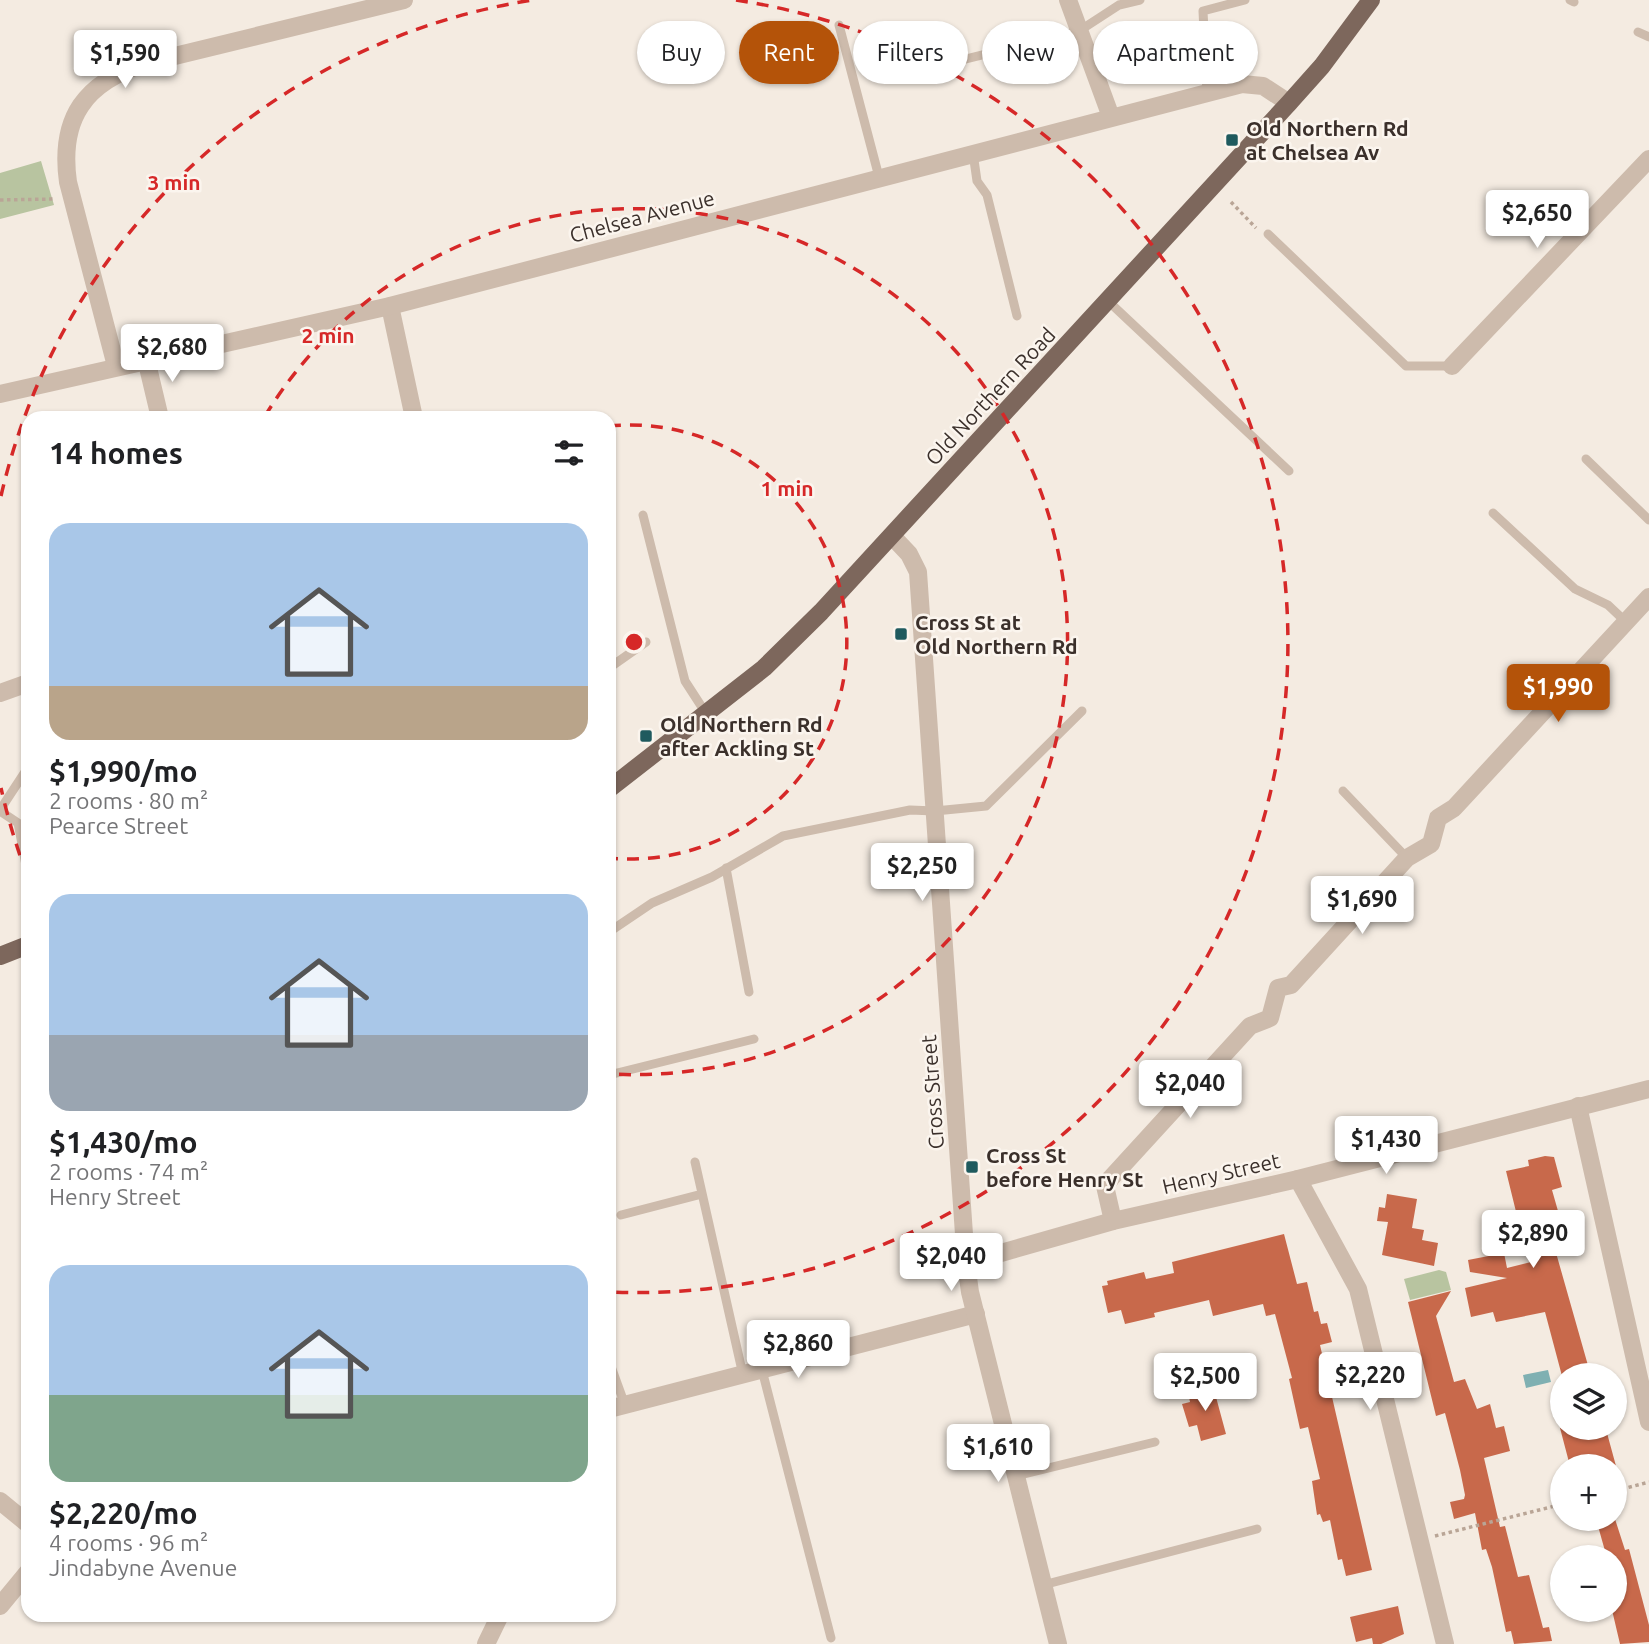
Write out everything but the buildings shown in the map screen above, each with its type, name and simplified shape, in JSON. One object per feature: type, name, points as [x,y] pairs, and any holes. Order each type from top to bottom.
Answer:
[{"type":"main road","name":"Old Northern Road","points":[[616,784],[707,715],[773,659],[892,536],[1289,103],[1322,65],[1371,0]]},
{"type":"main road","points":[[0,956],[21,948]]},
{"type":"street","points":[[116,366],[72,198],[64,153],[83,99],[118,72],[404,0]]},
{"type":"street","points":[[1068,0],[1075,21]]},
{"type":"street","points":[[1079,31],[1111,117]]},
{"type":"street","name":"Chelsea Avenue","points":[[0,394],[390,306],[1207,93],[1252,84],[1273,90],[1289,103]]},
{"type":"street","points":[[1452,366],[1649,159]]},
{"type":"street","points":[[390,306],[412,411]]},
{"type":"street","points":[[146,359],[158,411]]},
{"type":"street","name":"Cross Street","points":[[892,536],[909,555],[918,572],[966,1263],[976,1314],[1058,1644]]},
{"type":"street","points":[[1113,1221],[1105,1186],[1111,1178],[1250,1026],[1270,1018],[1278,988],[1291,985],[1407,858],[1431,844],[1438,818],[1454,808],[1649,597]]},
{"type":"street","points":[[0,693],[21,686]]},
{"type":"street","name":"Henry Street","points":[[966,1263],[1113,1221],[1298,1179],[1649,1089]]},
{"type":"street","points":[[1578,1106],[1649,1422]]},
{"type":"street","points":[[1298,1179],[1358,1289],[1444,1644]]},
{"type":"street","points":[[617,1407],[976,1314]]},
{"type":"street","points":[[0,1501],[21,1518]]},
{"type":"street","points":[[0,1606],[21,1580]]},
{"type":"street","points":[[486,1644],[497,1622]]},
{"type":"lane","points":[[1079,31],[1119,5],[1140,0]]},
{"type":"lane","points":[[1207,93],[1203,11],[1245,0]]},
{"type":"lane","points":[[839,25],[879,177]]},
{"type":"lane","points":[[1638,32],[1649,37]]},
{"type":"lane","points":[[972,153],[978,181],[987,195],[1017,316]]},
{"type":"lane","points":[[1268,234],[1406,366],[1452,366]]},
{"type":"lane","points":[[1108,301],[1289,471]]},
{"type":"lane","points":[[1586,459],[1649,520]]},
{"type":"lane","points":[[1493,513],[1575,589],[1608,605],[1626,622]]},
{"type":"lane","points":[[643,515],[685,681],[707,715]]},
{"type":"lane","points":[[616,663],[646,642]]},
{"type":"lane","points":[[616,927],[652,903],[726,868],[783,836],[910,810],[935,811],[986,806],[1082,711]]},
{"type":"lane","points":[[21,778],[0,811],[18,823],[21,839]]},
{"type":"lane","points":[[1343,791],[1407,858]]},
{"type":"lane","points":[[726,868],[750,992]]},
{"type":"lane","points":[[616,1073],[754,1039]]},
{"type":"lane","points":[[695,1162],[743,1375]]},
{"type":"lane","points":[[621,1215],[702,1194]]},
{"type":"lane","points":[[762,1370],[831,1638]]},
{"type":"lane","points":[[1016,1476],[1156,1442]]},
{"type":"lane","points":[[1043,1585],[1257,1529]]},
{"type":"path","points":[[0,200],[72,198]]},
{"type":"path","points":[[1231,202],[1255,228],[1268,234]]},
{"type":"path","points":[[1627,1488],[1649,1482]]},
{"type":"path","points":[[1420,1539],[1550,1507]]},
{"type":"green space","points":[[41,161],[54,205],[0,219],[0,173]]},
{"type":"green space","points":[[1439,1270],[1446,1272],[1451,1290],[1410,1300],[1404,1279]]},
{"type":"water","points":[[1548,1370],[1550,1382],[1526,1388],[1523,1375]]},
{"type":"place","name":"Old Northern Rd at Chelsea Av","points":[[1232,140]]},
{"type":"place","name":"Cross St at Old Northern Rd","points":[[901,634]]},
{"type":"place","name":"Old Northern Rd after Ackling St","points":[[646,736]]},
{"type":"place","name":"Cross St before Henry St","points":[[972,1167]]}]
